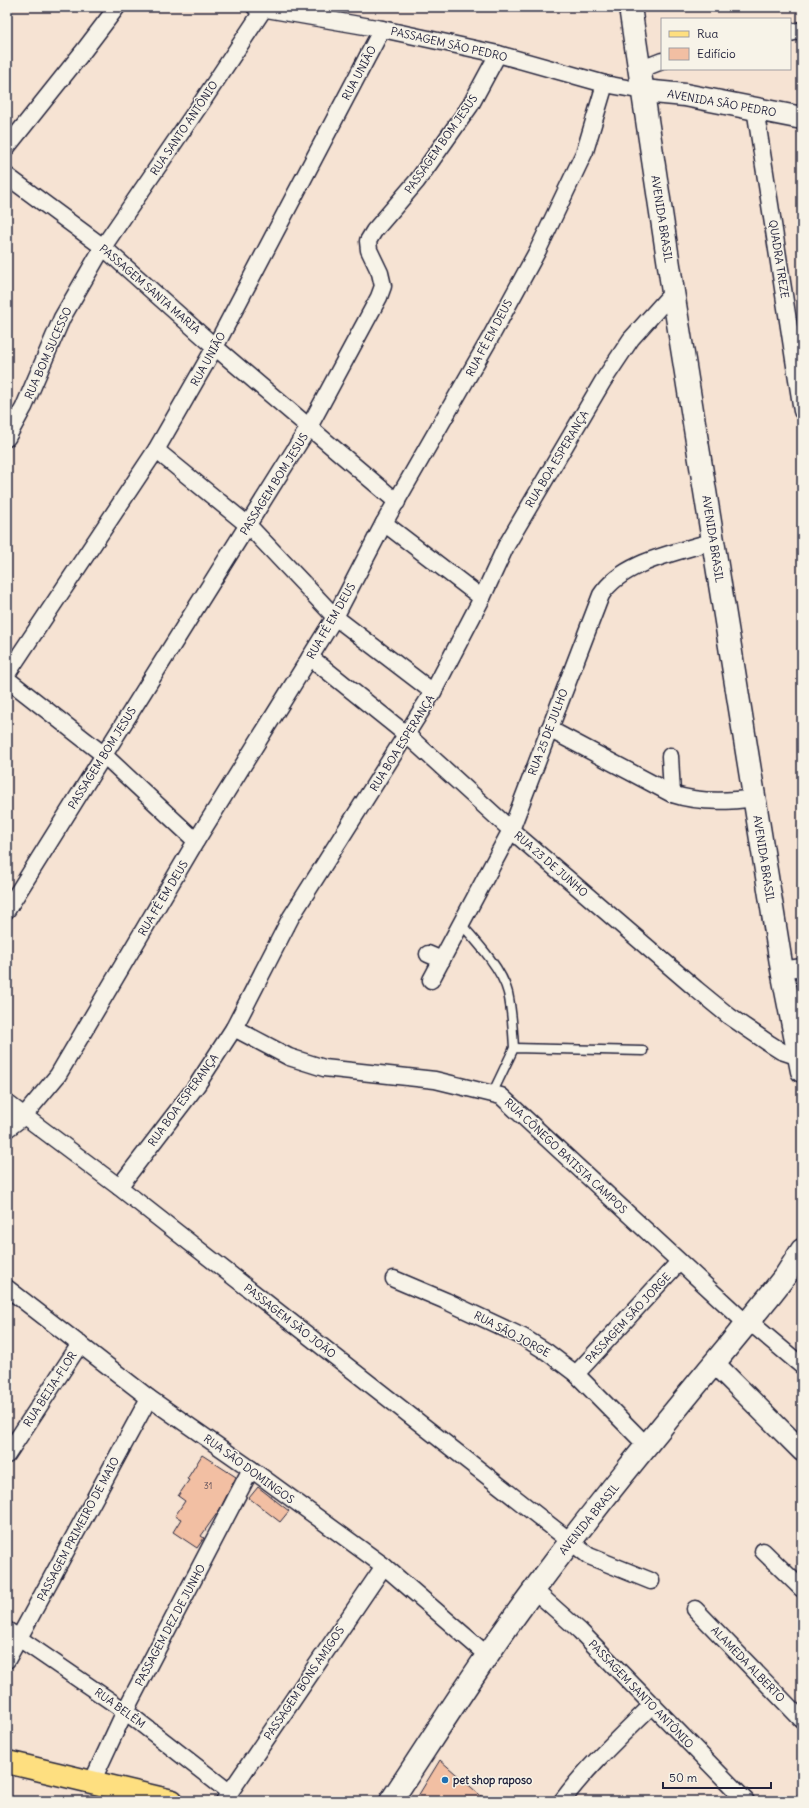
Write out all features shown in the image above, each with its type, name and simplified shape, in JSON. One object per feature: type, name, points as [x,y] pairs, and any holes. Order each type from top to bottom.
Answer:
[{"type":"main road","name":"AVENIDA BRASIL","points":[[630,7],[673,292],[754,798],[792,968],[801,1062]]},
{"type":"main road","name":"AVENIDA SÃO PEDRO","points":[[641,81],[685,95],[802,118]]},
{"type":"main road","name":"AVENIDA BRASIL","points":[[391,1801],[487,1655],[534,1590],[647,1446],[786,1275],[802,1250]]},
{"type":"main road","points":[[7,1762],[172,1801]]},
{"type":"street","points":[[7,147],[82,53],[116,7]]},
{"type":"street","name":"PASSAGEM SÃO PEDRO","points":[[261,8],[382,29],[498,54],[605,84],[641,81]]},
{"type":"street","name":"RUA SANTO ANTÔNIO","points":[[103,247],[261,8]]},
{"type":"street","name":"RUA UNIÃO","points":[[7,674],[156,450],[215,347],[382,29]]},
{"type":"street","points":[[791,33],[802,30]]},
{"type":"street","name":"PASSAGEM BOM JESUS","points":[[7,910],[249,526],[309,427],[378,297],[382,286],[380,273],[369,250],[368,241],[374,231],[422,175],[470,106],[498,54]]},
{"type":"street","points":[[641,81],[661,62]]},
{"type":"street","name":"RUA FÉ EM DEUS","points":[[7,1129],[23,1116],[58,1076],[196,841],[335,617],[384,524],[538,250],[585,151],[605,84]]},
{"type":"street","name":"QUADRA TREZE","points":[[755,108],[802,411]]},
{"type":"street","name":"PASSAGEM SANTA MARIA","points":[[7,176],[103,247],[215,347],[397,502]]},
{"type":"street","name":"RUA BOM SUCESSO","points":[[7,438],[24,407],[62,318],[103,247]]},
{"type":"street","name":"RUA BOA ESPERANÇA","points":[[118,1187],[197,1085],[234,1028],[291,917],[433,692],[482,598],[506,546],[603,381],[631,339],[673,292]]},
{"type":"street","points":[[156,450],[249,526],[335,617],[433,692]]},
{"type":"street","points":[[384,524],[482,598]]},
{"type":"street","name":"RUA 25 DE JULHO","points":[[431,980],[435,957],[461,924],[511,830],[599,601],[608,585],[616,578],[638,565],[714,541]]},
{"type":"street","name":"RUA 23 DE JUNHO","points":[[310,657],[407,735],[511,830],[729,1016],[781,1051],[801,1062]]},
{"type":"street","points":[[7,679],[104,755],[196,841]]},
{"type":"street","points":[[549,729],[672,794],[703,801],[729,801],[754,798]]},
{"type":"street","points":[[670,756],[672,794]]},
{"type":"street","name":"RUA CÔNEGO BATISTA CAMPOS","points":[[234,1028],[288,1057],[324,1068],[435,1080],[500,1096],[747,1324],[756,1328],[802,1366]]},
{"type":"street","name":"PASSAGEM SÃO JOÃO","points":[[7,1103],[118,1187],[589,1556],[651,1582]]},
{"type":"street","name":"PASSAGEM SÃO JORGE","points":[[576,1374],[679,1262]]},
{"type":"street","name":"RUA SÃO JORGE","points":[[394,1279],[446,1301],[523,1337],[548,1352],[576,1374],[647,1446]]},
{"type":"street","name":"RUA SÃO DOMINGOS","points":[[7,1288],[149,1398],[251,1469],[384,1566],[487,1655]]},
{"type":"street","name":"RUA BEIJA-FLOR","points":[[7,1455],[80,1344]]},
{"type":"street","points":[[714,1364],[802,1451]]},
{"type":"street","name":"PASSAGEM PRIMEIRO DE MAIO","points":[[7,1660],[13,1634],[149,1398]]},
{"type":"street","name":"PASSAGEM DEZ DE JUNHO","points":[[92,1782],[125,1711],[251,1469]]},
{"type":"street","points":[[763,1551],[802,1589]]},
{"type":"street","name":"PASSAGEM BONS AMIGOS","points":[[226,1797],[384,1566]]},
{"type":"street","name":"PASSAGEM SANTO ANTÔNIO","points":[[534,1590],[580,1631],[653,1704],[743,1800]]},
{"type":"street","name":"ALAMEDA ALBERTO","points":[[695,1609],[802,1720]]},
{"type":"street","name":"RUA BELÉM","points":[[13,1634],[125,1711],[226,1797]]},
{"type":"street","points":[[562,1801],[598,1760],[653,1704]]},
{"type":"lane","points":[[461,924],[483,949],[508,991],[514,1048],[492,1094]]},
{"type":"lane","points":[[514,1048],[643,1051]]},
{"type":"building","points":[[202,1455],[236,1477],[220,1509],[201,1536],[204,1538],[197,1548],[173,1532],[181,1519],[175,1516],[185,1501],[178,1496],[189,1480],[187,1479]]},
{"type":"building","points":[[258,1487],[289,1511],[280,1522],[249,1498]]},
{"type":"building","name":"pet shop raposo","points":[[440,1760],[487,1801],[415,1801]]},
{"type":"place","name":"pet shop raposo","points":[[445,1780]]}]
